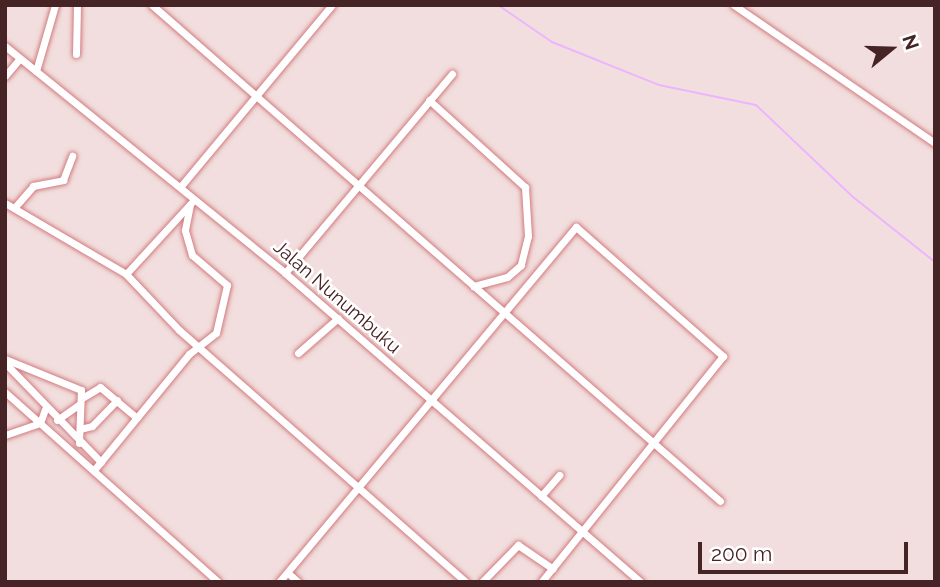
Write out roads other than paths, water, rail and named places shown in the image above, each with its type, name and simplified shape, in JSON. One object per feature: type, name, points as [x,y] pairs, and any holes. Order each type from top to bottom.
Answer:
[{"type":"street","points":[[36,71],[55,5]]},
{"type":"street","points":[[76,54],[77,5]]},
{"type":"street","points":[[152,5],[720,501]]},
{"type":"street","points":[[181,186],[332,5]]},
{"type":"street","points":[[734,5],[935,143]]},
{"type":"street","points":[[748,14],[752,5]]},
{"type":"street","name":"Jalan Nunumbuku","points":[[5,46],[285,273],[641,582]]},
{"type":"street","points":[[5,76],[20,58]]},
{"type":"street","points":[[285,273],[452,74]]},
{"type":"street","points":[[429,100],[525,187],[528,236],[521,265],[507,277],[473,286]]},
{"type":"street","points":[[15,207],[33,186],[63,180],[72,156]]},
{"type":"street","points":[[127,274],[193,201]]},
{"type":"street","points":[[94,470],[189,354],[201,348],[216,333],[227,285],[192,255],[185,230],[193,201]]},
{"type":"street","points":[[5,203],[127,274],[201,348],[466,582]]},
{"type":"street","points":[[279,582],[429,398],[576,227],[717,345],[721,360],[541,582]]},
{"type":"street","points":[[298,353],[338,318]]},
{"type":"street","points":[[5,361],[45,409],[101,462]]},
{"type":"street","points":[[5,361],[68,380],[81,401],[79,443]]},
{"type":"street","points":[[57,420],[97,387],[137,418]]},
{"type":"street","points":[[5,392],[218,582]]},
{"type":"street","points":[[80,429],[92,426],[117,400]]},
{"type":"street","points":[[40,423],[45,409]]},
{"type":"street","points":[[5,435],[40,423]]},
{"type":"street","points":[[541,496],[559,475]]},
{"type":"street","points":[[482,582],[518,545],[553,569]]},
{"type":"street","points":[[288,573],[298,582]]},
{"type":"waterway","points":[[498,5],[552,42],[659,85],[756,105],[853,197],[935,262]]}]
